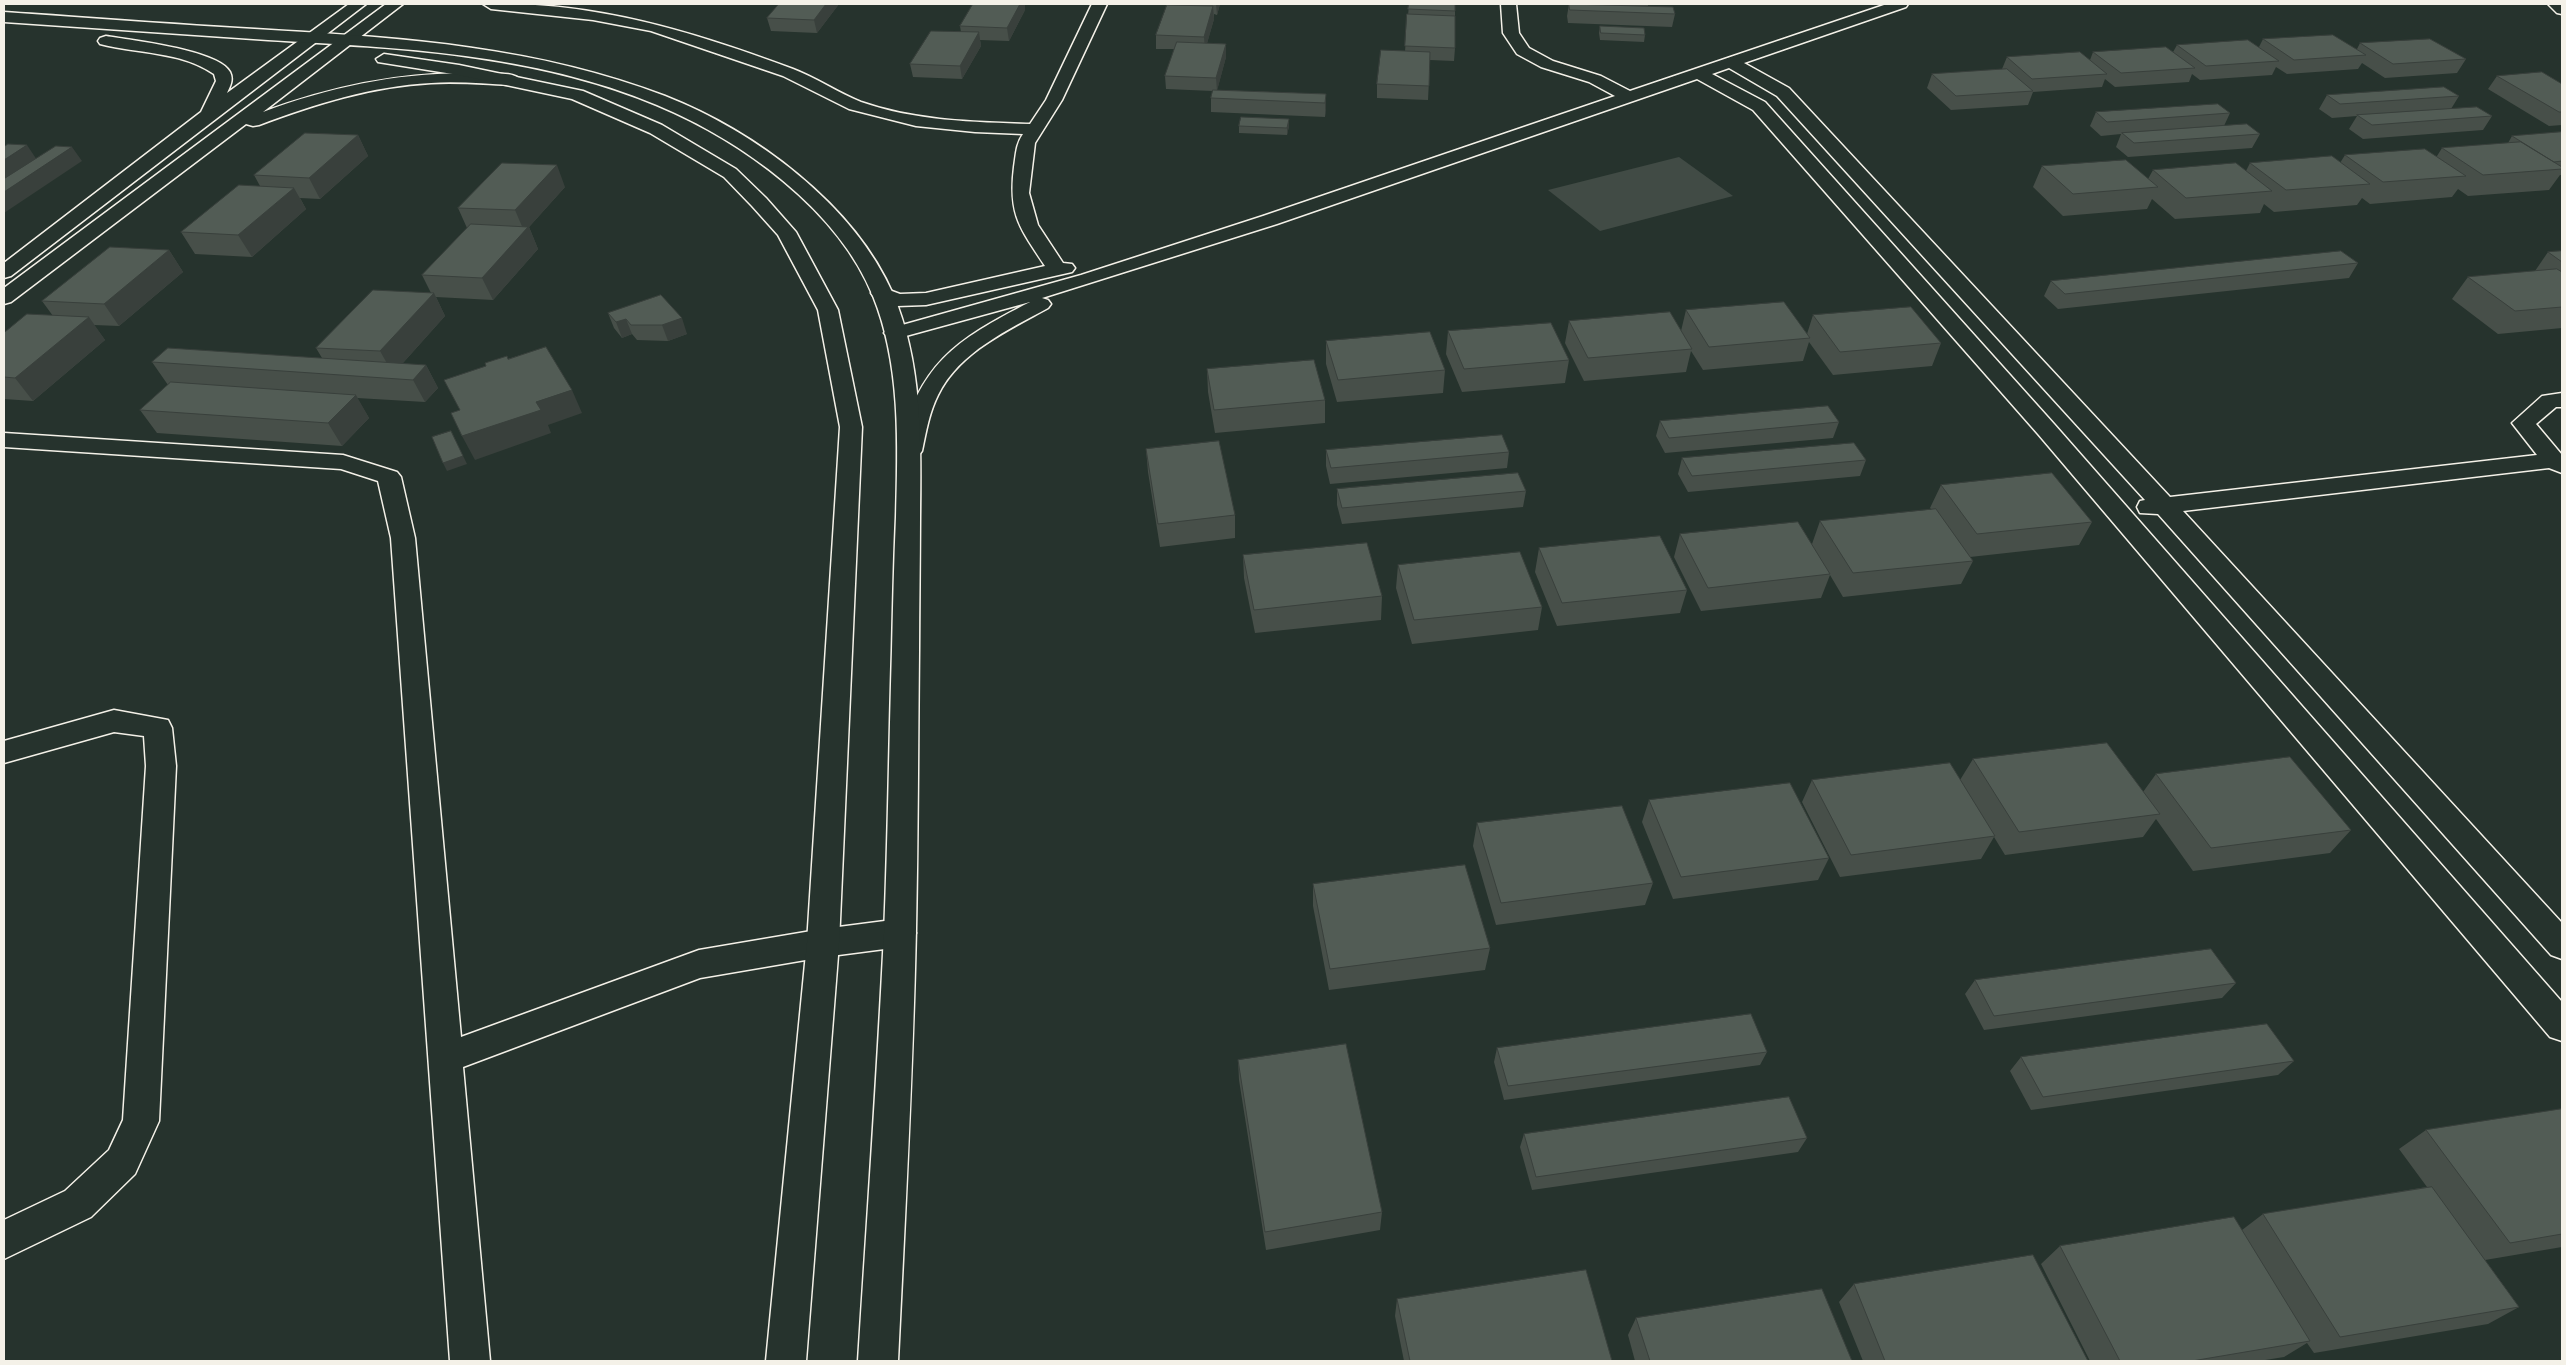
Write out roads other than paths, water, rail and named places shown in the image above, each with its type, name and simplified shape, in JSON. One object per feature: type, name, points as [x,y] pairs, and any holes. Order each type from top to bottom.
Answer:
[{"type":"street","points":[[4,298],[222,133],[321,46],[358,4]]},
{"type":"street","points":[[347,39],[395,4]]},
{"type":"street","points":[[491,4],[592,14],[655,28],[789,73],[855,105],[916,121],[975,127],[1035,129]]},
{"type":"street","points":[[1057,270],[1028,225],[1020,193],[1026,143],[1054,100],[1100,4]]},
{"type":"street","points":[[1508,4],[1511,33],[1523,51],[1546,64],[1595,79],[1629,97]]},
{"type":"street","points":[[895,333],[1088,279],[1270,220],[1901,4]]},
{"type":"street","points":[[2555,4],[2562,10]]},
{"type":"street","points":[[4,18],[321,46],[512,80],[577,95],[656,129],[730,173],[786,232],[808,268],[828,310],[851,427],[823,942],[786,1361]]},
{"type":"street","points":[[4,34],[294,52],[347,39],[444,47],[547,65],[594,77],[674,106],[699,118],[751,147],[797,184],[840,226],[882,293],[895,333],[905,378],[909,455],[900,932],[878,1361]]},
{"type":"street","points":[[106,41],[183,55],[214,65],[222,72],[224,81],[209,114]]},
{"type":"street","points":[[4,272],[209,114],[294,52]]},
{"type":"street","points":[[1730,62],[1784,92],[2562,945]]},
{"type":"street","points":[[1700,74],[1753,101],[1759,106],[2117,511],[2562,1026]]},
{"type":"street","points":[[222,133],[291,106],[366,87],[431,78],[512,80]]},
{"type":"street","points":[[882,293],[897,300],[926,299],[1057,270],[1187,246]]},
{"type":"street","points":[[4,260],[29,254]]},
{"type":"street","points":[[909,455],[918,414],[931,386],[946,366],[993,330],[1088,279]]},
{"type":"street","points":[[2558,463],[2523,423],[2550,401],[2562,400]]},
{"type":"street","points":[[4,440],[343,462],[389,477],[403,538],[470,1361]]},
{"type":"street","points":[[2117,511],[2558,463]]},
{"type":"street","points":[[4,752],[114,721],[158,728],[161,766],[141,1121],[122,1162],[78,1204],[4,1240]]},
{"type":"street","points":[[445,1058],[699,964],[823,942],[900,932]]}]
